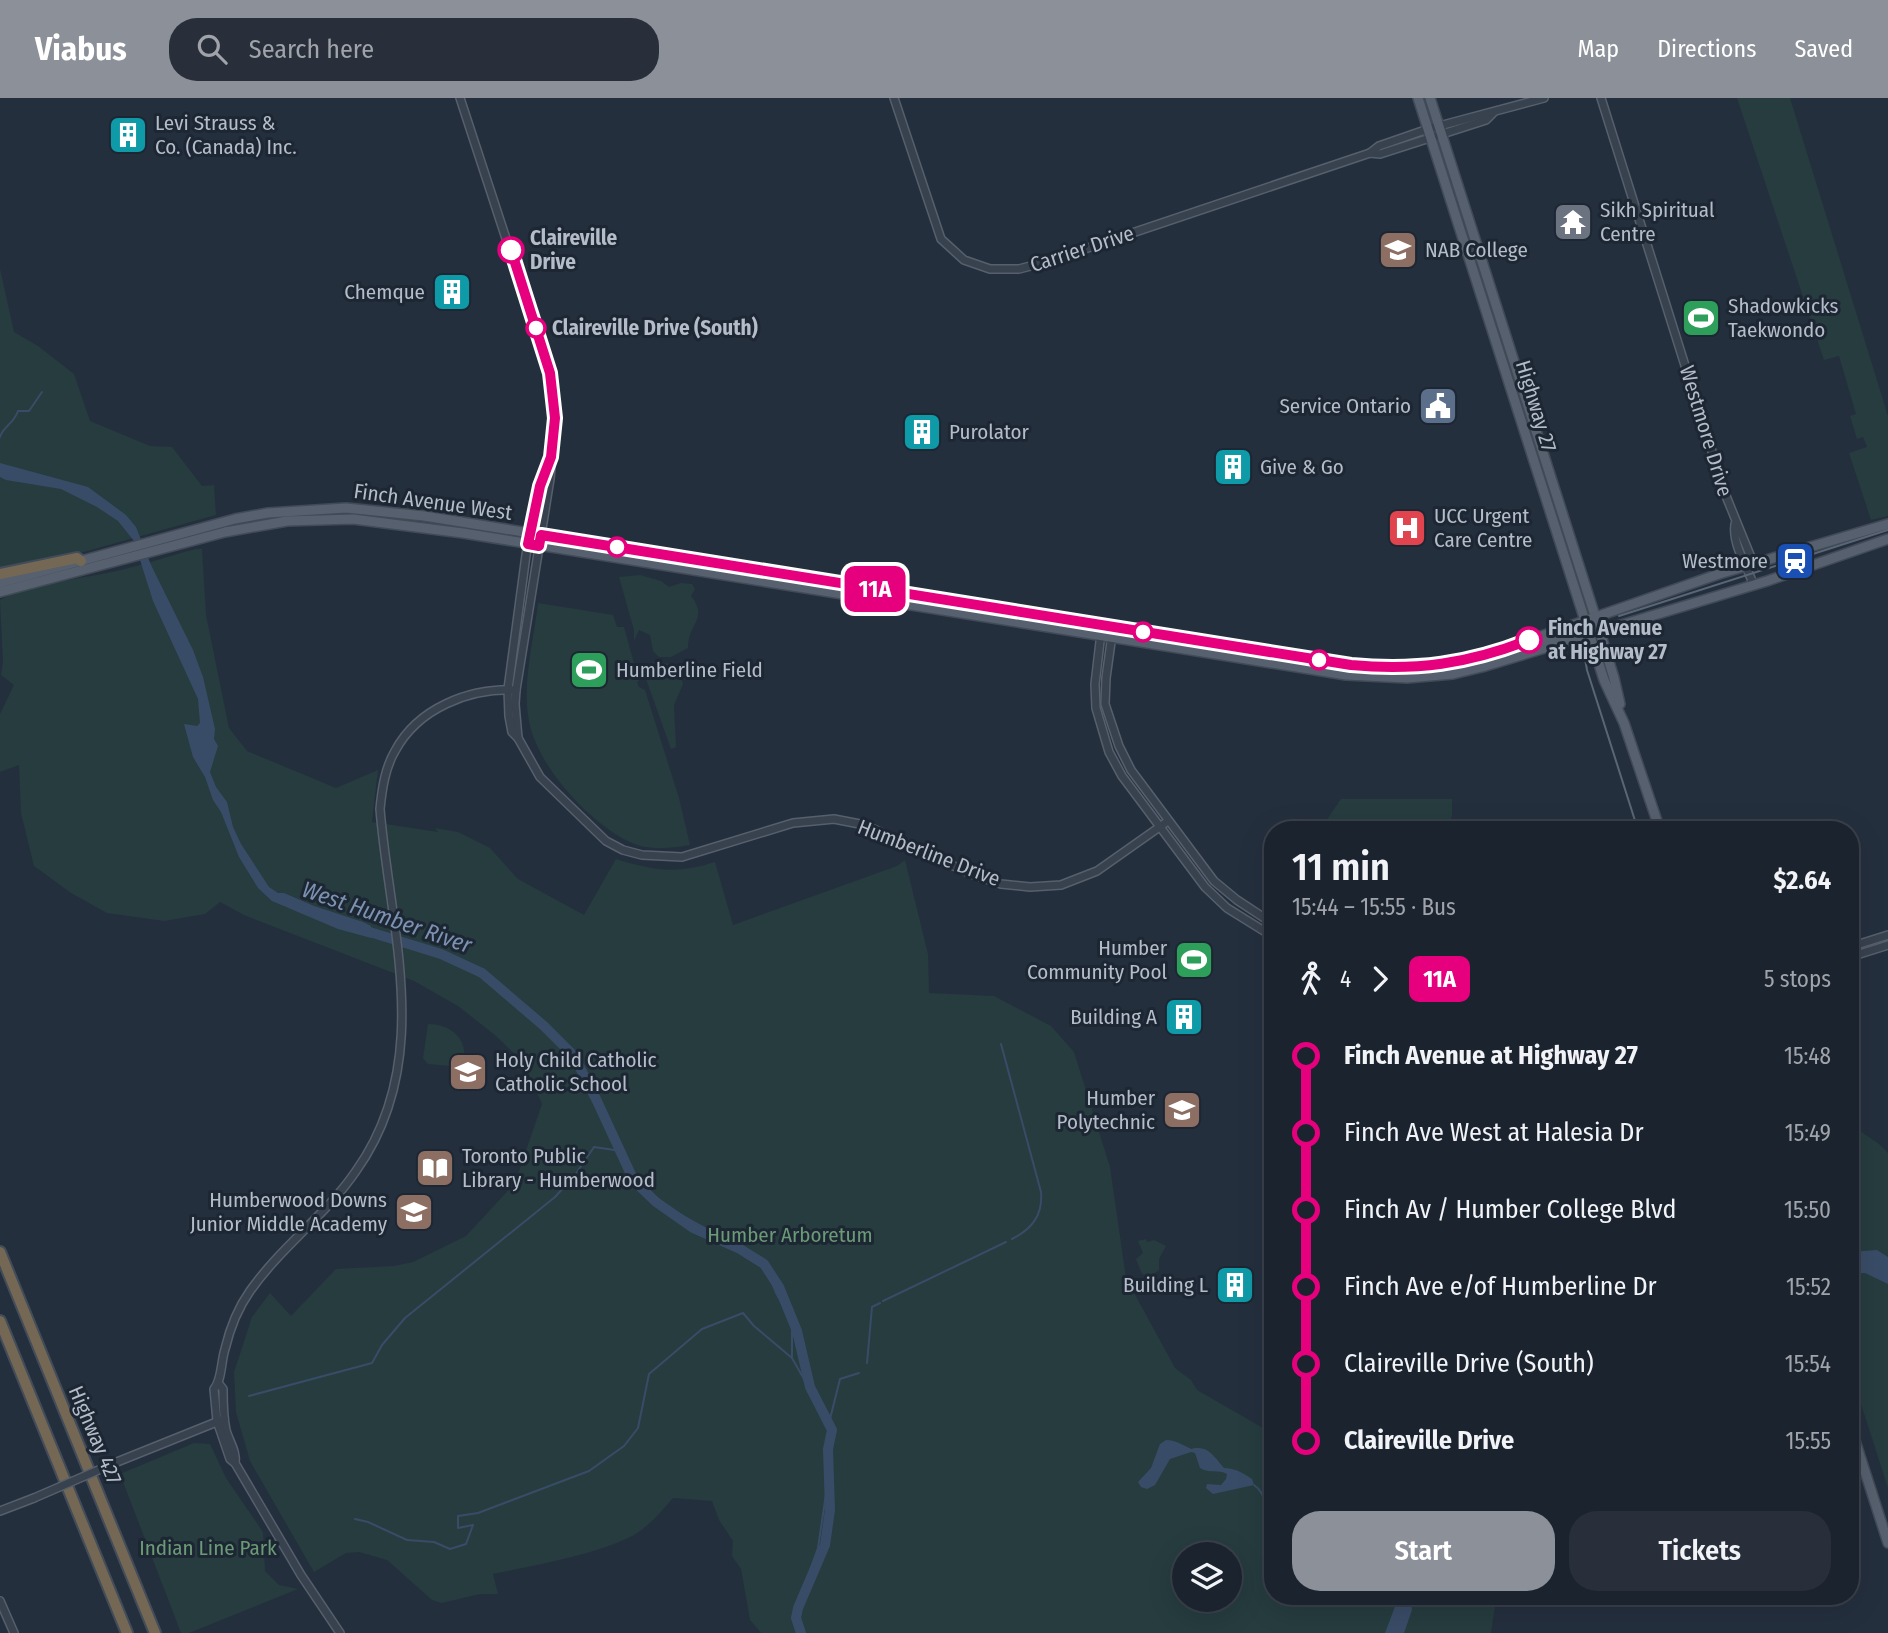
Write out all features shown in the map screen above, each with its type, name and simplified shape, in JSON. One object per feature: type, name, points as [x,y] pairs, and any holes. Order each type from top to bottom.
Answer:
[{"type":"highway","points":[[0,574],[77,558],[81,561]]},
{"type":"highway","name":"Highway 427","points":[[0,1252],[155,1633]]},
{"type":"highway","points":[[0,1321],[127,1633]]},
{"type":"main road","name":"Highway 27","points":[[1418,98],[1604,680],[1624,723]]},
{"type":"main road","name":"Highway 27","points":[[1430,98],[1596,617],[1624,723],[1657,821]]},
{"type":"main road","name":"Finch Avenue West","points":[[0,592],[252,516],[331,508],[393,512],[530,533],[540,540],[1112,638],[1366,678],[1407,678],[1453,674],[1590,636],[1888,539]]},
{"type":"main road","name":"Finch Avenue West","points":[[166,543],[270,523],[338,518],[390,522],[528,544],[540,540],[929,597],[1351,665],[1406,668],[1453,663],[1514,646],[1747,565],[1888,524]]},
{"type":"main road","name":"Finch Avenue West","points":[[0,583],[81,561],[115,557]]},
{"type":"main road","points":[[928,608],[929,597]]},
{"type":"main road","name":"Finch Avenue West","points":[[1493,664],[1586,621]]},
{"type":"main road","points":[[1453,663],[1453,674]]},
{"type":"main road","points":[[1859,1453],[1888,1543]]},
{"type":"street","name":"Humberline Drive","points":[[460,98],[550,373],[555,418],[550,479],[512,690]]},
{"type":"street","name":"Carrier Drive","points":[[894,98],[941,239],[964,260],[997,270],[1024,268],[1370,153],[1379,146],[1441,130],[1486,112],[1493,113],[1544,98]]},
{"type":"street","name":"Westmore Drive","points":[[1601,98],[1735,524],[1734,530],[1742,558],[1753,584]]},
{"type":"street","name":"Humberline Drive","points":[[551,457],[544,470],[528,544],[512,690],[518,738],[540,777],[606,841],[623,850],[661,858],[682,857],[793,823],[834,819],[865,825],[971,874],[1001,884],[1030,887],[1061,885],[1097,871],[1168,821]]},
{"type":"street","points":[[1103,625],[1095,684],[1102,733],[1108,752],[1122,776],[1211,893],[1227,908],[1264,931]]},
{"type":"street","points":[[1114,627],[1105,704],[1119,746],[1131,770],[1214,881],[1264,918]]},
{"type":"street","points":[[340,1633],[230,1459],[214,1389],[219,1384],[229,1334],[248,1293],[359,1168],[376,1136],[393,1089],[401,1046],[403,1015],[380,808],[382,787],[395,751],[417,723],[450,701],[478,692],[512,690]]},
{"type":"street","points":[[1859,944],[1888,935]]},
{"type":"street","points":[[1859,954],[1888,945]]},
{"type":"street","points":[[0,1511],[220,1420]]},
{"type":"street","points":[[0,1601],[14,1633]]},
{"type":"green space","points":[[1737,98],[1790,98],[1888,416],[1888,516],[1871,520],[1849,453],[1867,447],[1863,437],[1857,439],[1850,416],[1856,414],[1839,356],[1824,360]]},
{"type":"green space","points":[[0,269],[14,332],[38,346],[74,374],[90,421],[150,446],[172,447],[202,486],[214,485],[216,515],[55,560],[0,570]]},
{"type":"green space","name":"Humber Arboretum","points":[[202,549],[206,615],[229,728],[247,751],[336,788],[378,770],[372,822],[438,832],[435,828],[458,832],[490,848],[518,879],[584,915],[616,859],[665,870],[715,862],[733,925],[897,866],[905,860],[928,954],[929,993],[994,996],[1051,1026],[1074,1052],[1110,1167],[1126,1278],[1175,1368],[1191,1380],[1197,1390],[1264,1428],[1264,1605],[1497,1605],[1491,1633],[761,1633],[750,1620],[741,1569],[732,1556],[733,1541],[719,1520],[712,1501],[673,1498],[645,1527],[619,1542],[565,1559],[493,1574],[498,1594],[480,1594],[442,1603],[432,1600],[387,1560],[359,1552],[346,1553],[314,1572],[250,1461],[236,1412],[234,1372],[252,1317],[270,1293],[291,1316],[336,1269],[394,1266],[413,1262],[466,1236],[515,1183],[542,1104],[519,1058],[458,1006],[414,981],[244,915],[220,902],[205,914],[164,921],[107,913],[71,893],[34,866],[21,813],[19,765],[0,772],[0,714],[14,685],[1,675],[3,662],[0,600],[39,586],[123,570]]},
{"type":"green space","points":[[640,575],[661,581],[669,587],[681,583],[692,584],[695,589],[691,596],[698,616],[688,648],[671,657],[659,657],[653,651],[650,635],[639,630],[634,641],[634,630],[619,577]]},
{"type":"green space","points":[[538,603],[613,615],[617,627],[624,627],[639,681],[637,682],[639,687],[645,690],[679,798],[690,845],[668,848],[639,846],[615,834],[598,822],[566,790],[540,752],[532,733],[527,701],[528,673]]},
{"type":"green space","points":[[656,661],[678,666],[683,684],[674,705],[676,747],[671,749],[645,676],[645,665]]},
{"type":"green space","points":[[1341,799],[1452,799],[1450,821],[1329,821]]},
{"type":"green space","points":[[428,1024],[445,1027],[458,1036],[464,1050],[462,1067],[428,1064],[423,1058]]},
{"type":"green space","points":[[1859,1130],[1888,1153],[1888,1488],[1859,1398]]},
{"type":"green space","points":[[1146,1239],[1147,1242],[1154,1240],[1166,1246],[1159,1259],[1159,1270],[1151,1276],[1142,1274],[1136,1259],[1143,1253],[1138,1241]]},
{"type":"green space","name":"Indian Line Park","points":[[194,1443],[210,1444],[226,1478],[263,1532],[265,1571],[279,1585],[298,1589],[189,1633],[181,1633],[120,1474]]},
{"type":"water","points":[[0,463],[88,487],[126,515],[136,527],[203,677],[215,729],[214,739],[218,746],[210,772],[216,787],[227,802],[233,827],[241,844],[269,887],[278,893],[371,926],[371,938],[338,929],[272,901],[258,888],[239,857],[205,777],[193,757],[184,724],[197,726],[200,723],[198,699],[153,601],[134,541],[118,521],[61,489],[0,477]]},
{"type":"water","points":[[1877,1250],[1888,1257],[1888,1284],[1865,1273],[1859,1273],[1859,1251]]},
{"type":"water","points":[[1166,1440],[1192,1449],[1206,1450],[1224,1468],[1242,1473],[1252,1479],[1254,1485],[1213,1494],[1206,1488],[1207,1484],[1221,1485],[1227,1474],[1200,1468],[1195,1453],[1191,1452],[1170,1459],[1155,1485],[1147,1489],[1141,1487],[1138,1482],[1151,1468],[1160,1444]]},
{"type":"water","points":[[1396,1605],[1411,1605],[1404,1633],[1385,1633]]},
{"type":"waterway","points":[[0,437],[18,411],[29,411],[42,392]]},
{"type":"waterway","name":"West Humber River","points":[[360,929],[441,954],[482,973],[544,1026],[574,1056],[634,1181],[656,1202],[693,1228],[740,1249],[764,1264],[779,1287],[797,1331],[810,1387],[832,1430],[828,1449],[830,1510],[825,1545],[798,1608],[796,1618],[801,1633]]},
{"type":"waterway","points":[[1001,1044],[1041,1192],[1040,1208],[1035,1220],[1025,1231],[1012,1239]]},
{"type":"waterway","points":[[249,1396],[372,1363],[382,1345],[405,1318],[555,1197],[575,1175],[594,1147],[621,1151],[639,1180],[662,1202],[752,1254],[761,1262],[776,1293],[792,1312],[792,1358]]},
{"type":"waterway","points":[[883,1301],[1006,1242]]},
{"type":"waterway","points":[[867,1363],[872,1307],[880,1303]]},
{"type":"waterway","points":[[355,1519],[407,1540],[434,1542],[450,1549],[466,1544],[473,1525],[458,1528],[458,1516],[478,1513],[589,1471],[624,1446],[638,1428],[649,1374],[702,1329],[743,1313],[754,1326],[792,1358],[825,1416],[828,1427]]},
{"type":"waterway","name":"West Humber River","points":[[796,1609],[818,1548],[827,1487],[828,1427],[840,1379],[859,1373]]},
{"type":"waterway","points":[[1254,1485],[1264,1499]]},
{"type":"tram line","points":[[1619,616],[1888,530]]},
{"type":"tram line","points":[[1584,653],[1635,821]]},
{"type":"bus line","name":"11A","points":[[511,250],[550,373],[555,418],[551,457],[544,470],[528,544],[539,546],[541,535],[1381,668],[1453,663],[1481,657],[1529,640]]},
{"type":"place","name":"Levi Strauss & Co. (Canada) Inc.","points":[[128,135]]},
{"type":"place","name":"Sikh Spiritual Centre","points":[[1573,222]]},
{"type":"place","name":"Claireville Drive","points":[[511,250]]},
{"type":"place","name":"NAB College","points":[[1398,250]]},
{"type":"place","name":"Chemque","points":[[452,292]]},
{"type":"place","name":"Shadowkicks Taekwondo","points":[[1701,318]]},
{"type":"place","name":"Claireville Drive (South)","points":[[536,328]]},
{"type":"place","name":"Service Ontario","points":[[1438,406]]},
{"type":"place","name":"Purolator","points":[[922,432]]},
{"type":"place","name":"Give & Go","points":[[1233,467]]},
{"type":"place","name":"UCC Urgent Care Centre","points":[[1407,528]]},
{"type":"place","name":"Westmore","points":[[1795,561]]},
{"type":"place","name":"Finch Avenue at Highway 27","points":[[1529,640]]},
{"type":"place","name":"Humberline Field","points":[[589,670]]},
{"type":"place","name":"Humber Community Pool","points":[[1194,960]]},
{"type":"place","name":"Building A","points":[[1184,1017]]},
{"type":"place","name":"Holy Child Catholic Catholic School","points":[[468,1072]]},
{"type":"place","name":"Humber Polytechnic","points":[[1182,1110]]},
{"type":"place","name":"Toronto Public Library - Humberwood","points":[[435,1168]]},
{"type":"place","name":"Humberwood Downs Junior Middle Academy","points":[[414,1212]]},
{"type":"place","name":"Building L","points":[[1235,1285]]}]
